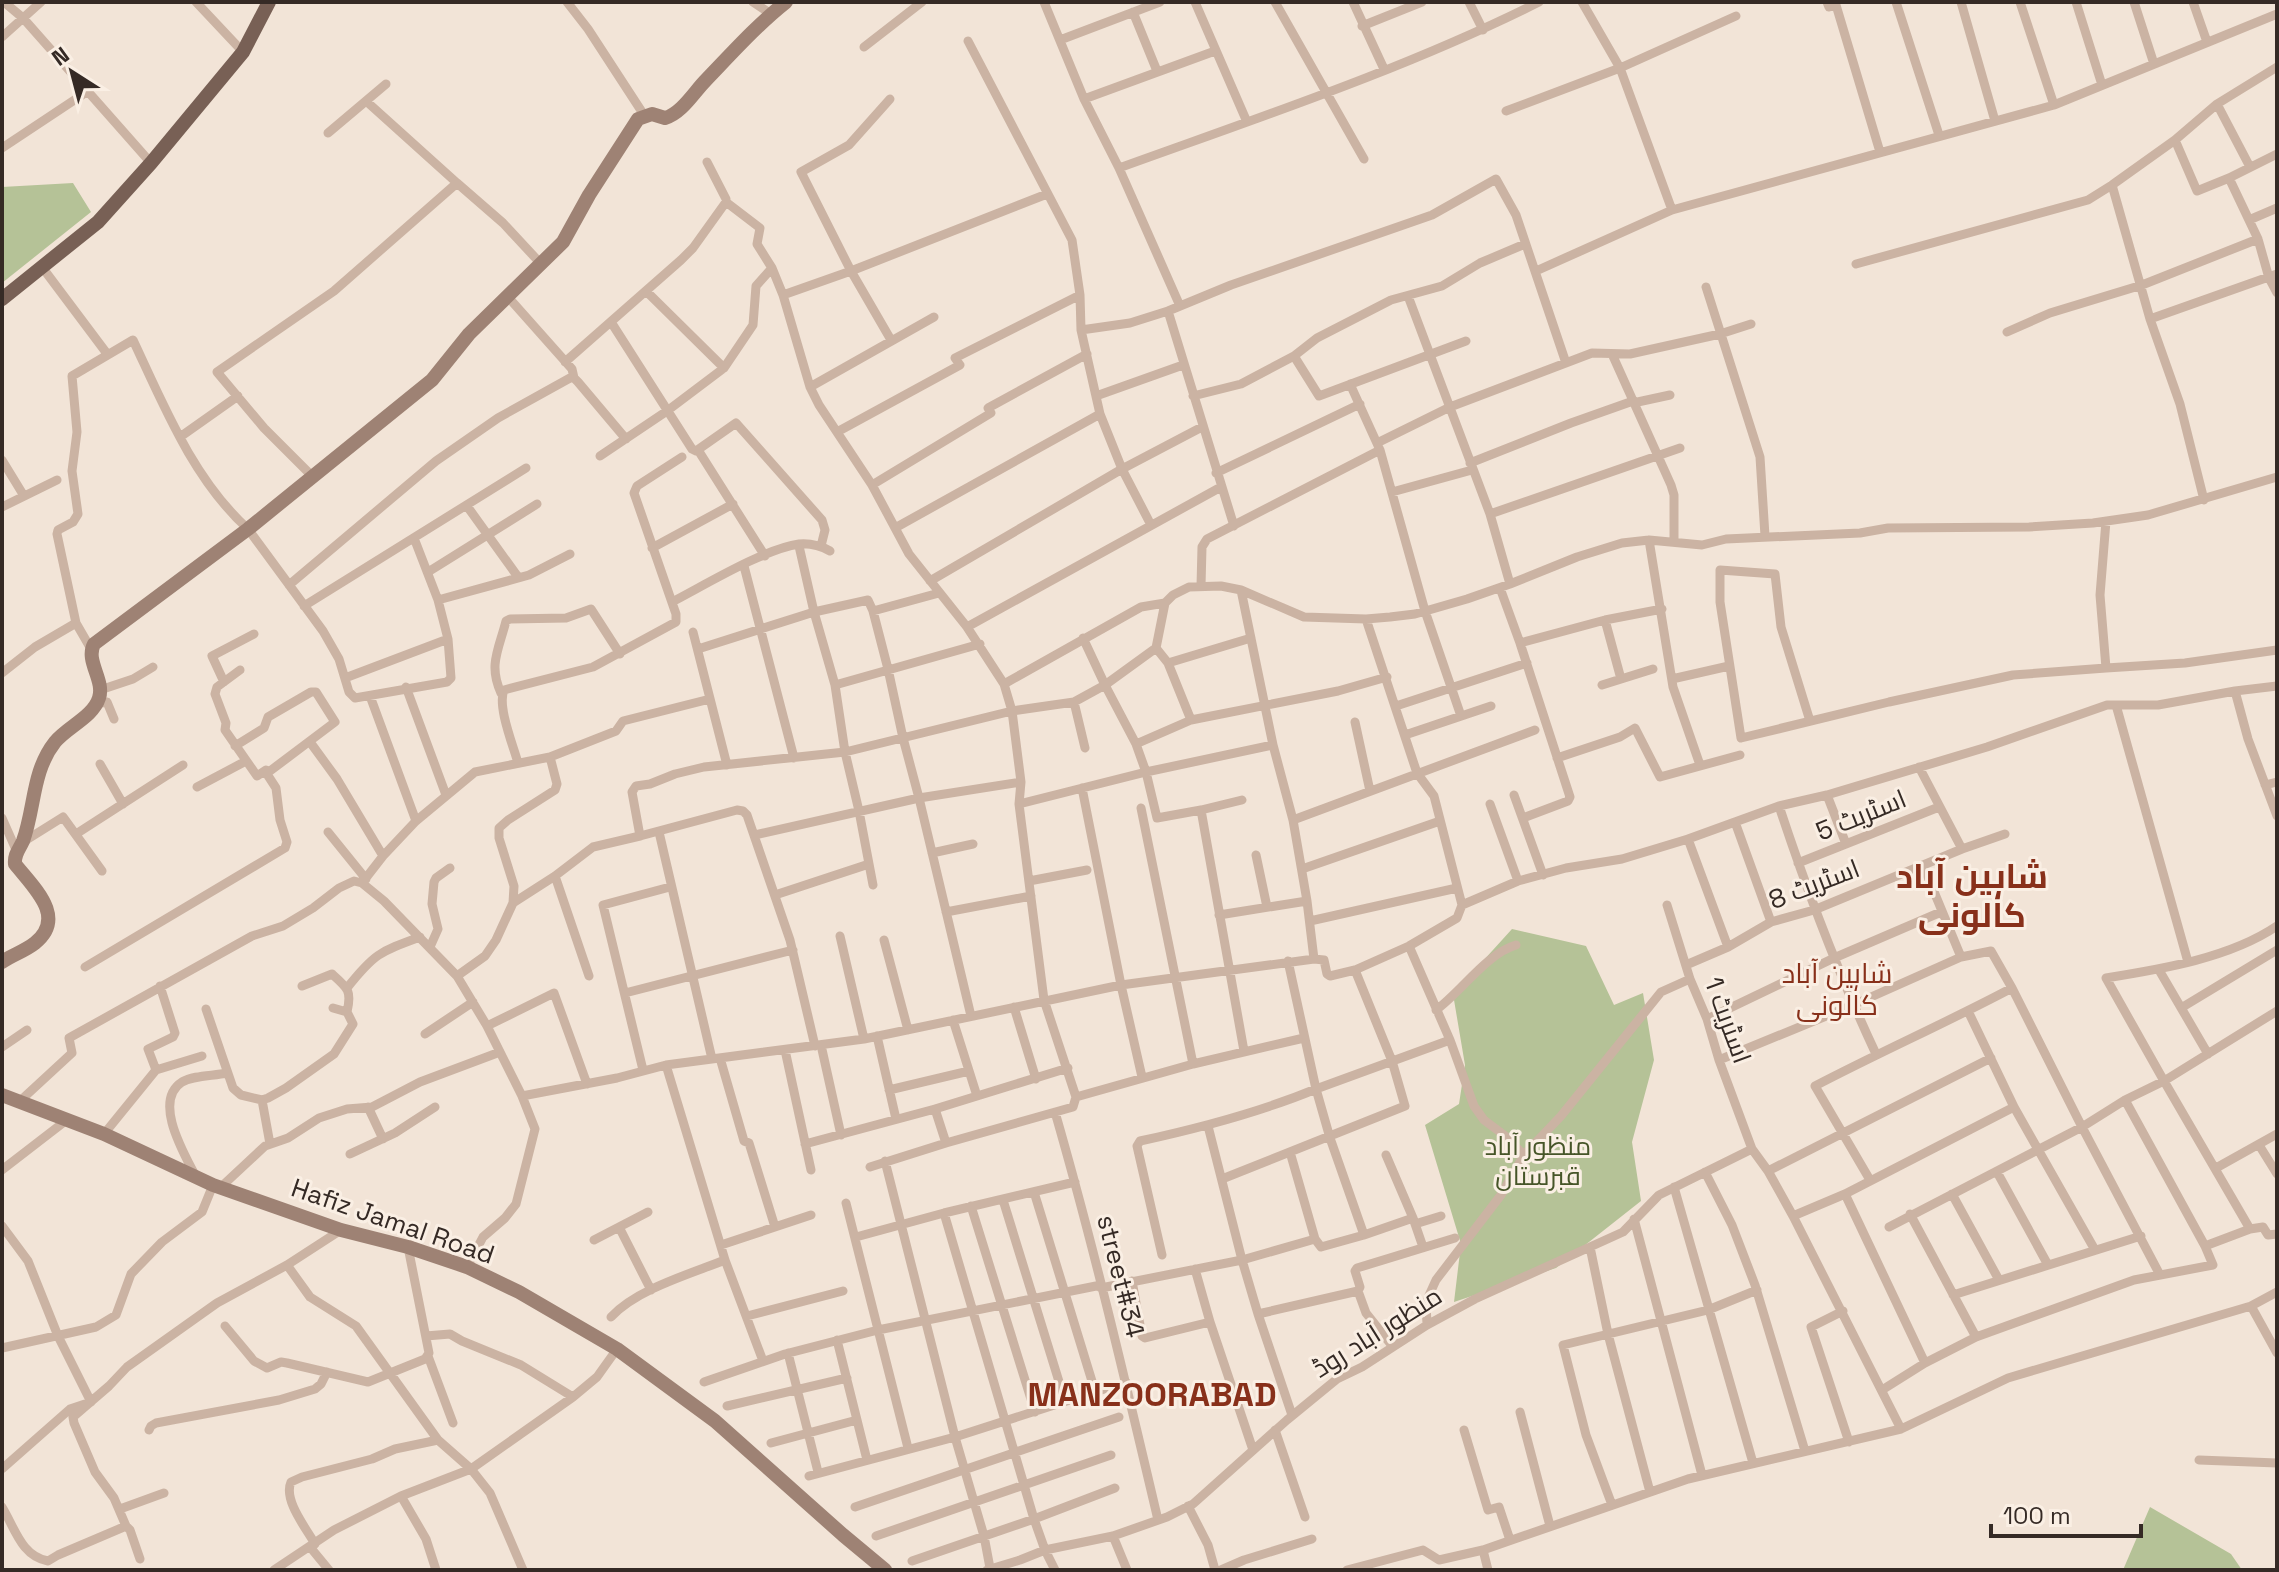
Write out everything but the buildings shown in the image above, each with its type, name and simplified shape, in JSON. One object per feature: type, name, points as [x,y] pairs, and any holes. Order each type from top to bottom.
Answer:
[{"type":"main road","points":[[2,299],[98,222],[243,52],[269,2]]},
{"type":"street","points":[[4,2],[23,18],[151,163]]},
{"type":"street","points":[[2,37],[41,2]]},
{"type":"street","points":[[196,2],[243,52]]},
{"type":"street","points":[[567,2],[644,115]]},
{"type":"street","points":[[753,2],[771,14]]},
{"type":"street","points":[[91,649],[99,639],[248,529],[432,380],[469,334],[563,242],[638,119],[652,114],[665,118],[678,111],[786,2]]},
{"type":"street","points":[[864,47],[922,2]]},
{"type":"street","points":[[1044,2],[1084,99],[1119,168],[1180,306]]},
{"type":"street","points":[[1060,40],[1160,2]]},
{"type":"street","points":[[1195,2],[1247,122]]},
{"type":"street","points":[[1275,2],[1364,159]]},
{"type":"street","points":[[1353,2],[1384,69]]},
{"type":"street","points":[[1362,26],[1407,5],[1422,2]]},
{"type":"street","points":[[1469,2],[1483,30]]},
{"type":"street","points":[[1119,168],[1328,92],[1483,30],[1539,2]]},
{"type":"street","points":[[1582,2],[1620,68],[1672,210]]},
{"type":"street","points":[[1896,2],[1939,135]]},
{"type":"street","points":[[1961,2],[1995,121]]},
{"type":"street","points":[[2020,2],[2054,105]]},
{"type":"street","points":[[2076,2],[2102,85]]},
{"type":"street","points":[[2134,2],[2154,64]]},
{"type":"street","points":[[2193,2],[2207,42]]},
{"type":"street","points":[[1836,3],[1880,152]]},
{"type":"street","points":[[1133,12],[1157,71]]},
{"type":"street","points":[[1536,271],[1672,210],[2054,105],[2277,14]]},
{"type":"street","points":[[1506,111],[1620,68],[1736,16]]},
{"type":"street","points":[[968,41],[1072,240],[1080,295],[1081,330],[1100,414],[1122,469],[1151,525]]},
{"type":"street","points":[[1084,99],[1215,51]]},
{"type":"street","points":[[1856,264],[2088,200],[2175,140],[2217,104],[2277,67]]},
{"type":"street","points":[[386,84],[328,133],[366,101],[503,223],[542,265]]},
{"type":"street","points":[[2,148],[88,91]]},
{"type":"street","points":[[890,99],[849,145],[801,172],[851,271],[891,340]]},
{"type":"street","points":[[2217,104],[2250,167]]},
{"type":"street","points":[[2175,140],[2197,191],[2277,154]]},
{"type":"street","points":[[707,162],[726,202],[760,228],[757,244],[772,268],[783,295],[810,387],[819,405],[872,485],[909,554],[980,644],[1004,684],[1012,711],[1021,782],[1019,804],[1044,1000],[1076,1097],[1073,1107],[870,1167]]},
{"type":"street","points":[[2229,178],[2258,239],[2277,293]]},
{"type":"street","points":[[1081,330],[1130,323],[1168,311],[1231,285],[1432,215],[1496,179],[1516,215],[1566,363]]},
{"type":"street","points":[[312,476],[264,428],[217,372],[334,291],[457,183]]},
{"type":"street","points":[[2112,185],[2150,319],[2180,404],[2204,500]]},
{"type":"street","points":[[783,295],[1047,194]]},
{"type":"street","points":[[565,362],[693,248],[726,202]]},
{"type":"street","points":[[2249,220],[2277,208]]},
{"type":"street","points":[[2007,332],[2050,313],[2142,285],[2258,239]]},
{"type":"street","points":[[1193,396],[1241,384],[1294,356],[1317,338],[1391,300],[1442,286],[1480,263],[1525,244]]},
{"type":"street","points":[[42,267],[108,355]]},
{"type":"street","points":[[600,456],[724,368],[753,325],[756,286],[772,268]]},
{"type":"street","points":[[2150,319],[2273,276]]},
{"type":"street","points":[[1706,287],[1760,457],[1765,536]]},
{"type":"street","points":[[646,291],[724,368]]},
{"type":"street","points":[[837,432],[960,365],[955,358],[1080,295]]},
{"type":"street","points":[[1408,296],[1490,514],[1520,643],[1570,799],[1523,818]]},
{"type":"street","points":[[508,297],[626,439]]},
{"type":"street","points":[[1168,311],[1234,526]]},
{"type":"street","points":[[810,387],[934,317]]},
{"type":"street","points":[[611,322],[692,449],[698,450],[736,423],[822,520],[825,530],[825,548],[800,544],[765,556],[672,602]]},
{"type":"street","points":[[1201,586],[1204,542],[1450,407],[1596,352],[1630,354],[1751,324]]},
{"type":"street","points":[[98,697],[91,649],[76,623],[57,534],[78,514],[72,471],[77,432],[72,376],[133,340],[180,437],[213,492],[248,529],[323,631],[355,698],[450,680],[448,639],[438,600],[414,538]]},
{"type":"street","points":[[1294,356],[1319,396],[1466,341]]},
{"type":"street","points":[[872,485],[991,413],[988,408],[1087,354]]},
{"type":"street","points":[[1612,354],[1673,488],[1674,542]]},
{"type":"street","points":[[1096,396],[1183,365]]},
{"type":"street","points":[[289,585],[436,461],[498,418],[574,378]]},
{"type":"street","points":[[1350,384],[1378,446],[1425,611],[1461,716]]},
{"type":"street","points":[[1392,492],[1471,466],[1581,419],[1633,402],[1670,395]]},
{"type":"street","points":[[180,437],[238,396]]},
{"type":"street","points":[[1216,473],[1360,404]]},
{"type":"street","points":[[895,528],[1100,414]]},
{"type":"street","points":[[930,581],[1122,469],[1202,427]]},
{"type":"street","points":[[1490,514],[1680,448]]},
{"type":"street","points":[[698,450],[765,556]]},
{"type":"street","points":[[501,693],[593,667],[676,622],[676,614],[634,489],[682,457]]},
{"type":"street","points":[[2,460],[24,496]]},
{"type":"street","points":[[304,606],[526,468]]},
{"type":"street","points":[[640,836],[632,792],[636,786],[704,767],[845,752],[1012,711],[1074,702],[1105,685],[1156,648],[1165,603],[1189,587],[1221,586],[1241,590],[1304,617],[1366,619],[1415,614],[1505,586],[1622,543],[1649,540],[1702,545],[1726,539],[1860,533],[1888,528],[2029,527],[2106,521],[2148,515],[2277,477]]},
{"type":"street","points":[[2,507],[57,480]]},
{"type":"street","points":[[967,627],[1221,487]]},
{"type":"street","points":[[428,572],[537,504]]},
{"type":"street","points":[[652,548],[733,504]]},
{"type":"street","points":[[467,506],[518,577]]},
{"type":"street","points":[[2106,521],[2100,595],[2106,668]]},
{"type":"street","points":[[1649,540],[1672,679],[1700,765]]},
{"type":"street","points":[[799,546],[835,685],[845,752],[873,885]]},
{"type":"street","points":[[438,600],[529,575],[570,554]]},
{"type":"street","points":[[744,566],[794,758]]},
{"type":"street","points":[[1810,721],[1781,627],[1775,574],[1720,570],[1720,602],[1741,738],[2013,675],[2185,663],[2277,650]]},
{"type":"street","points":[[1241,590],[1273,745],[1293,820],[1314,959]]},
{"type":"street","points":[[873,611],[939,593]]},
{"type":"street","points":[[698,649],[814,612],[865,599],[870,602],[971,1016]]},
{"type":"street","points":[[1004,684],[1141,607],[1165,603]]},
{"type":"street","points":[[518,763],[493,673],[507,619],[566,618],[591,609],[620,654]]},
{"type":"street","points":[[1520,643],[1605,620],[1662,609]]},
{"type":"street","points":[[522,1096],[666,1065],[864,1039],[1121,985],[1314,959],[1324,960],[1330,976],[1355,970],[1409,946],[1457,918],[1462,905],[1434,796],[1417,773],[1366,619]]},
{"type":"street","points":[[1605,620],[1621,679]]},
{"type":"street","points":[[2,673],[35,647],[76,623]]},
{"type":"street","points":[[693,632],[727,765]]},
{"type":"street","points":[[224,682],[212,656],[254,634]]},
{"type":"street","points":[[1083,638],[1136,744],[1157,818],[1242,800]]},
{"type":"street","points":[[1168,663],[1251,638]]},
{"type":"street","points":[[345,678],[448,639]]},
{"type":"street","points":[[835,685],[980,644]]},
{"type":"street","points":[[1156,648],[1168,663],[1191,720]]},
{"type":"street","points":[[1396,706],[1527,663]]},
{"type":"street","points":[[1672,679],[1729,666]]},
{"type":"street","points":[[2,962],[36,942],[49,925],[50,916],[45,905],[15,864],[14,858],[20,847],[36,781],[47,756],[56,741],[98,697],[153,667]]},
{"type":"street","points":[[1602,685],[1653,669]]},
{"type":"street","points":[[235,746],[264,728],[268,717],[314,691],[335,722],[270,771],[257,776],[235,746],[225,730],[226,723],[215,694],[217,687],[240,670]]},
{"type":"street","points":[[1136,744],[1191,720],[1338,691],[1387,677]]},
{"type":"street","points":[[1462,905],[1518,881],[1566,868],[1622,859],[1779,806],[1827,795],[2051,726],[2107,705],[2158,705],[2277,686]]},
{"type":"street","points":[[406,687],[446,795]]},
{"type":"street","points":[[2235,691],[2248,739],[2277,816]]},
{"type":"street","points":[[370,696],[416,821]]},
{"type":"street","points":[[98,697],[107,702],[114,719]]},
{"type":"street","points":[[364,881],[416,821],[475,772],[550,757],[616,731],[623,721],[710,699]]},
{"type":"street","points":[[1074,702],[1085,748]]},
{"type":"street","points":[[2116,705],[2188,962]]},
{"type":"street","points":[[1405,735],[1491,706]]},
{"type":"street","points":[[1355,722],[1370,791]]},
{"type":"street","points":[[1557,758],[1620,737],[1635,728],[1660,777],[1740,755]]},
{"type":"street","points":[[1293,820],[1535,730]]},
{"type":"street","points":[[310,742],[337,779],[383,856]]},
{"type":"street","points":[[1019,804],[1146,772],[1273,745]]},
{"type":"street","points":[[457,976],[485,956],[513,903],[514,886],[499,838],[499,828],[555,790],[557,784],[550,757]]},
{"type":"street","points":[[197,787],[246,761]]},
{"type":"street","points":[[100,764],[123,804]]},
{"type":"street","points":[[76,834],[183,765]]},
{"type":"street","points":[[1919,767],[1962,849]]},
{"type":"street","points":[[85,967],[285,848],[287,842],[280,820],[276,788],[265,771]]},
{"type":"street","points":[[755,835],[919,798],[1021,782]]},
{"type":"street","points":[[2265,785],[2277,782]]},
{"type":"street","points":[[1082,788],[1142,1077]]},
{"type":"street","points":[[1514,795],[1543,875]]},
{"type":"street","points":[[1827,795],[1846,844]]},
{"type":"street","points":[[1490,804],[1518,881]]},
{"type":"street","points":[[1779,806],[1814,910],[1876,1054]]},
{"type":"street","name":"اسٹریٹ 5","points":[[1798,863],[1939,807]]},
{"type":"street","points":[[1141,808],[1193,1064]]},
{"type":"street","points":[[1201,810],[1244,1051]]},
{"type":"street","points":[[513,903],[597,846],[743,811],[755,835],[793,950],[841,1135]]},
{"type":"street","points":[[2,818],[20,847]]},
{"type":"street","points":[[20,847],[60,818],[66,820],[102,871]]},
{"type":"street","points":[[1302,869],[1440,821]]},
{"type":"street","points":[[1735,822],[1771,922]]},
{"type":"street","points":[[328,832],[364,881],[457,976],[487,1026],[535,1129],[516,1204],[483,1237],[467,1267]]},
{"type":"street","points":[[659,832],[692,975],[716,1058],[744,1141],[749,1143],[775,1227]]},
{"type":"street","name":"اسٹریٹ 8","points":[[1686,965],[1728,947],[1771,922],[1814,910],[2005,834]]},
{"type":"street","points":[[1688,839],[1728,947]]},
{"type":"street","points":[[932,853],[973,844]]},
{"type":"street","points":[[1256,855],[1267,907]]},
{"type":"street","points":[[775,895],[869,864]]},
{"type":"street","points":[[1923,865],[1961,957]]},
{"type":"street","points":[[430,947],[438,929],[432,904],[434,882],[450,868]]},
{"type":"street","points":[[1029,881],[1087,870]]},
{"type":"street","points":[[555,876],[589,976]]},
{"type":"street","points":[[20,1101],[72,1053],[69,1038],[252,936],[283,926],[339,888],[354,881],[364,881]]},
{"type":"street","points":[[643,1070],[603,905],[670,887]]},
{"type":"street","points":[[1310,921],[1457,888]]},
{"type":"street","points":[[946,912],[1031,896]]},
{"type":"street","points":[[1219,915],[1307,901]]},
{"type":"street","name":"اسٹریٹ 1","points":[[1667,905],[1690,979],[1752,1149],[1793,1216],[1901,1429]]},
{"type":"street","points":[[1707,1019],[1834,958],[1941,912]]},
{"type":"street","points":[[2250,1229],[2106,978],[2188,962],[2233,949],[2276,929]]},
{"type":"street","points":[[840,936],[864,1039]]},
{"type":"street","points":[[347,988],[379,953],[420,937]]},
{"type":"street","points":[[884,940],[908,1030]]},
{"type":"street","points":[[1436,1010],[1501,951],[1516,945]]},
{"type":"street","points":[[1409,946],[1450,1040],[1474,1106],[1484,1120],[1524,1155]]},
{"type":"street","points":[[625,993],[793,950]]},
{"type":"street","points":[[2181,1008],[2277,950]]},
{"type":"street","points":[[1719,1060],[1961,957],[1991,951],[2160,1275]]},
{"type":"street","points":[[1288,961],[1316,1089],[1364,1235]]},
{"type":"street","points":[[1222,1179],[1405,1106],[1392,1061],[1355,970]]},
{"type":"street","points":[[2159,970],[2208,1054]]},
{"type":"street","points":[[206,1009],[233,1088],[241,1095],[262,1100],[286,1088],[334,1054],[353,1024],[347,1012],[350,994],[331,973],[302,986]]},
{"type":"street","points":[[1427,1325],[1426,1302],[1436,1280],[1501,1195],[1524,1155],[1561,1116],[1661,992],[1690,979]]},
{"type":"street","points":[[156,1070],[148,1049],[173,1037],[175,1033],[160,986]]},
{"type":"street","points":[[1870,1180],[1815,1086],[2012,988]]},
{"type":"street","points":[[487,1026],[554,993],[587,1084]]},
{"type":"street","points":[[425,1034],[473,1002]]},
{"type":"street","points":[[1014,1007],[1036,1079]]},
{"type":"street","points":[[333,1008],[347,1012]]},
{"type":"street","points":[[1968,1011],[2014,1107],[2095,1250]]},
{"type":"street","points":[[1889,1227],[2082,1127],[2277,1011]]},
{"type":"street","points":[[953,1020],[977,1096]]},
{"type":"street","points":[[2,1047],[27,1030]]},
{"type":"street","points":[[877,1036],[896,1119]]},
{"type":"street","points":[[1076,1097],[1142,1077],[1304,1038]]},
{"type":"street","points":[[1162,1255],[1137,1143],[1276,1106],[1450,1040]]},
{"type":"street","points":[[785,1050],[811,1170]]},
{"type":"street","points":[[2,1348],[96,1327],[116,1315],[131,1274],[162,1242],[202,1212],[217,1186],[270,1144],[288,1138],[319,1118],[381,1103],[420,1082],[500,1052]]},
{"type":"street","points":[[104,1134],[156,1070],[202,1056]]},
{"type":"street","points":[[1768,1171],[1991,1058]]},
{"type":"street","points":[[666,1065],[725,1260],[763,1361]]},
{"type":"street","points":[[805,1144],[935,1109],[1068,1068]]},
{"type":"street","points":[[889,1090],[969,1071]]},
{"type":"street","points":[[196,1177],[173,1129],[172,1095],[183,1081],[227,1073]]},
{"type":"street","name":"Hafiz Jamal Road","points":[[2,1095],[104,1134],[217,1186],[341,1230],[408,1247],[467,1267],[519,1292],[617,1349],[715,1421],[885,1570]]},
{"type":"street","points":[[262,1100],[270,1144]]},
{"type":"street","points":[[1882,1390],[1925,1363],[1976,1337],[2134,1280],[2213,1265],[2125,1100]]},
{"type":"street","points":[[368,1107],[383,1139]]},
{"type":"street","points":[[350,1154],[383,1139],[435,1107]]},
{"type":"street","points":[[1793,1216],[1845,1194],[2014,1107]]},
{"type":"street","points":[[935,1109],[946,1143]]},
{"type":"street","name":"street#34","points":[[1055,1112],[1126,1382],[1158,1520]]},
{"type":"street","points":[[2,1170],[68,1119]]},
{"type":"street","points":[[1208,1126],[1242,1260],[1292,1415]]},
{"type":"street","points":[[2216,1168],[2277,1134]]},
{"type":"street","points":[[2259,1145],[2277,1174]]},
{"type":"street","name":"منظور آباد روڈ","points":[[988,1569],[1045,1550],[1113,1536],[1188,1506],[1337,1379],[1475,1299],[1623,1232],[1659,1195],[1752,1149]]},
{"type":"street","points":[[1290,1152],[1315,1239],[1321,1247],[1441,1216]]},
{"type":"street","points":[[1386,1155],[1423,1247]]},
{"type":"street","points":[[885,1161],[955,1437],[984,1536],[988,1569]]},
{"type":"street","points":[[1705,1172],[1732,1225],[1757,1290],[1805,1451]]},
{"type":"street","points":[[1997,1172],[2048,1265]]},
{"type":"street","points":[[856,1237],[1075,1182]]},
{"type":"street","points":[[1674,1187],[1753,1463]]},
{"type":"street","points":[[1034,1192],[1095,1391]]},
{"type":"street","points":[[1845,1194],[1925,1363]]},
{"type":"street","points":[[1952,1194],[1999,1280]]},
{"type":"street","points":[[1003,1200],[1065,1401]]},
{"type":"street","points":[[846,1203],[908,1448]]},
{"type":"street","points":[[971,1206],[1035,1412]]},
{"type":"street","points":[[594,1240],[648,1212]]},
{"type":"street","points":[[944,1213],[1034,1519],[1055,1570]]},
{"type":"street","points":[[1910,1214],[1976,1337]]},
{"type":"street","points":[[721,1245],[811,1215]]},
{"type":"street","points":[[1634,1219],[1702,1475]]},
{"type":"street","points":[[2,1226],[28,1261],[58,1336],[91,1402]]},
{"type":"street","points":[[619,1227],[651,1290]]},
{"type":"street","points":[[2205,1246],[2250,1229],[2263,1227],[2268,1235],[2277,1234]]},
{"type":"street","points":[[140,1559],[120,1509],[95,1472],[73,1417],[127,1367],[217,1303],[287,1265],[341,1230]]},
{"type":"street","points":[[1953,1295],[2141,1236]]},
{"type":"street","points":[[1393,1347],[1366,1313],[1358,1291],[1356,1269],[1455,1238]]},
{"type":"street","points":[[704,1382],[788,1353],[878,1330],[1242,1260],[1315,1239]]},
{"type":"street","points":[[408,1247],[428,1356],[453,1423]]},
{"type":"street","points":[[1590,1247],[1608,1334],[1650,1492]]},
{"type":"street","points":[[611,1317],[625,1304],[651,1290],[725,1260]]},
{"type":"street","points":[[287,1265],[310,1297],[356,1326],[438,1440],[471,1469],[490,1493],[523,1570]]},
{"type":"street","points":[[1195,1269],[1253,1450]]},
{"type":"street","points":[[1132,1281],[1142,1336],[1145,1338],[1210,1322]]},
{"type":"street","points":[[1612,1505],[1586,1435],[1563,1345],[1708,1310],[1757,1290]]},
{"type":"street","points":[[747,1316],[843,1291]]},
{"type":"street","points":[[1258,1314],[1358,1291]]},
{"type":"street","points":[[1347,1570],[1423,1550],[1439,1560],[1483,1550],[1702,1475],[1901,1429],[2008,1378],[2251,1306],[2277,1292]]},
{"type":"street","points":[[2251,1306],[2277,1353]]},
{"type":"street","points":[[1843,1311],[1811,1327],[1849,1442]]},
{"type":"street","points":[[225,1326],[254,1361],[269,1368],[281,1362],[368,1382],[428,1356]]},
{"type":"street","points":[[426,1336],[450,1334],[521,1365],[573,1397]]},
{"type":"street","points":[[837,1340],[867,1460]]},
{"type":"street","points":[[274,1570],[334,1530],[401,1496],[471,1469],[573,1397],[597,1377],[617,1349]]},
{"type":"street","points":[[788,1353],[809,1432],[814,1474],[955,1437],[1126,1382]]},
{"type":"street","points":[[149,1430],[156,1423],[279,1400],[315,1389],[327,1372]]},
{"type":"street","points":[[727,1406],[847,1378]]},
{"type":"street","points":[[2,1469],[70,1409],[91,1402]]},
{"type":"street","points":[[1520,1412],[1550,1526]]},
{"type":"street","points":[[855,1507],[1119,1417]]},
{"type":"street","points":[[771,1443],[857,1420]]},
{"type":"street","points":[[1275,1430],[1305,1517]]},
{"type":"street","points":[[1464,1430],[1488,1510],[1499,1507],[1510,1540]]},
{"type":"street","points":[[329,1570],[312,1545],[293,1505],[288,1490],[291,1482],[372,1459],[395,1449],[438,1440]]},
{"type":"street","points":[[876,1536],[1111,1455]]},
{"type":"street","points":[[2199,1460],[2277,1463]]},
{"type":"street","points":[[912,1561],[1115,1488]]},
{"type":"street","points":[[120,1509],[164,1493]]},
{"type":"street","points":[[401,1496],[426,1539],[436,1570]]},
{"type":"street","points":[[1188,1506],[1218,1570],[1312,1539]]},
{"type":"street","points":[[2,1507],[22,1545],[29,1553],[48,1561],[126,1526]]},
{"type":"street","points":[[1113,1536],[1127,1570]]},
{"type":"street","points":[[1483,1550],[1488,1570]]},
{"type":"green space","points":[[73,183],[91,212],[2,283],[2,187]]},
{"type":"green space","name":"منظور آباد قبرستان","points":[[1512,929],[1586,946],[1614,1005],[1643,993],[1654,1060],[1632,1142],[1641,1201],[1556,1268],[1454,1302],[1461,1244],[1425,1125],[1459,1104],[1465,1065],[1453,994]]},
{"type":"green space","points":[[2150,1507],[2231,1554],[2242,1570],[2123,1570]]},
{"type":"district","name":"شاہین آباد کالونی","points":[[1972,896]]},
{"type":"district","name":"شاہین آباد کالونی","points":[[1837,989]]},
{"type":"district","name":"MANZOORABAD","points":[[1152,1394]]}]
